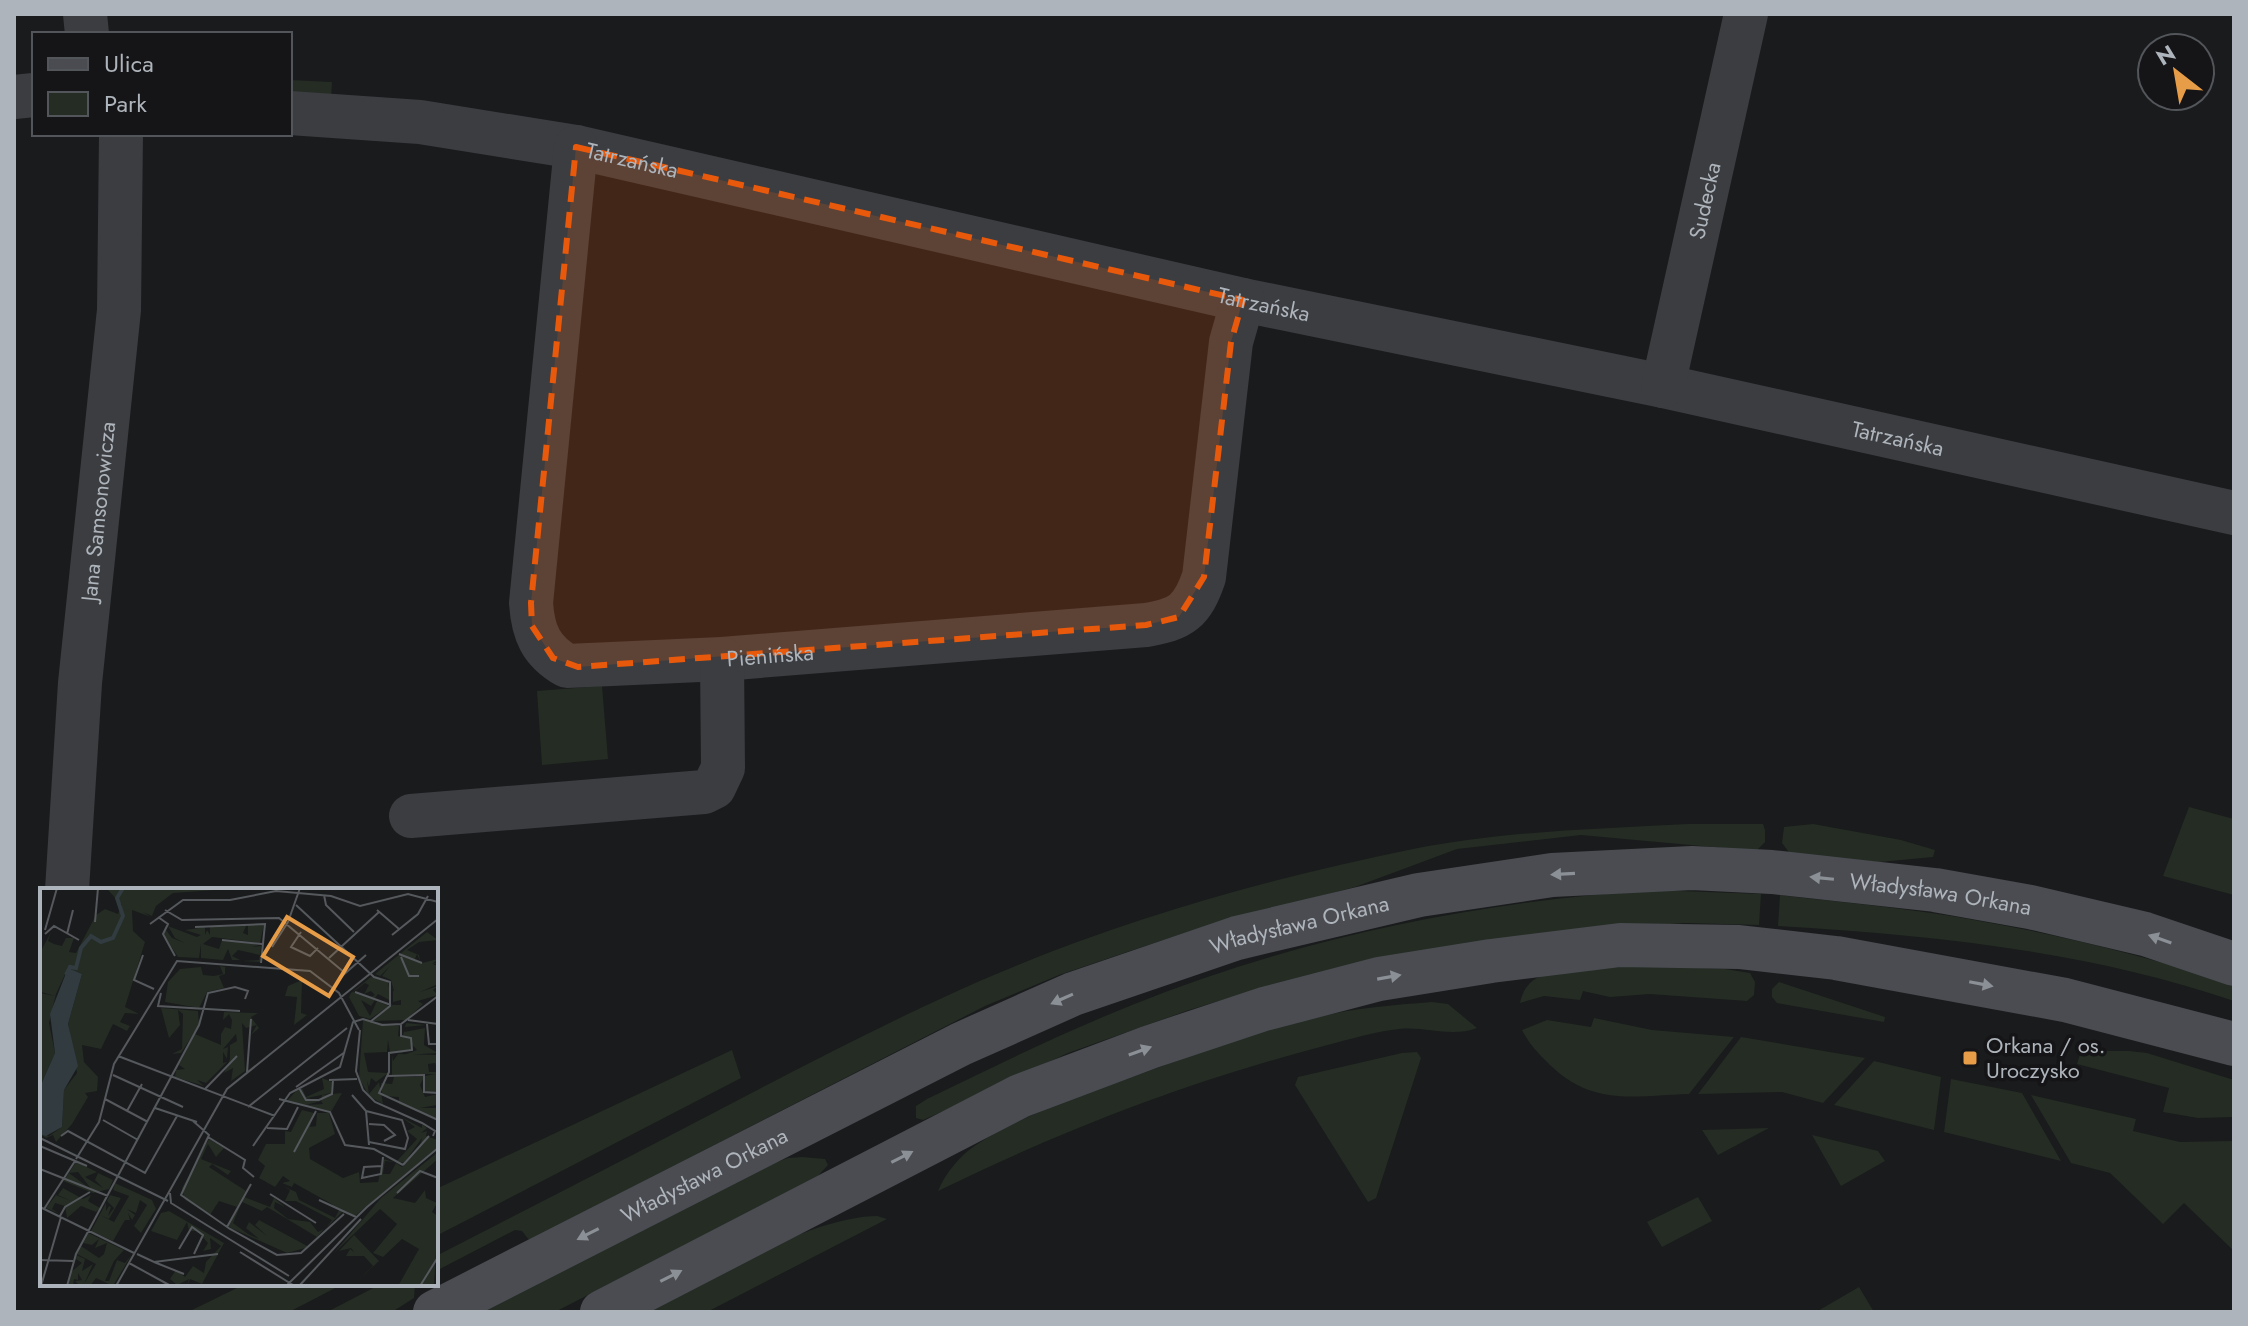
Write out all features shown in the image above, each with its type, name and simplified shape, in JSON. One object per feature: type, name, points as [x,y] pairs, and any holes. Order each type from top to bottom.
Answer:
[{"type":"street","name":"Sudecka","points":[[1663,386],[1746,14]]},
{"type":"street","name":"Tatrzańska","points":[[292,113],[420,122],[576,147],[1243,300],[1663,386],[2234,513]]},
{"type":"street","name":"Jana Samsonowicza","points":[[67,888],[80,683],[119,310],[121,136]]},
{"type":"street","name":"Pienińska","points":[[576,147],[531,603],[532,626],[540,643],[553,658],[567,666],[722,659],[1146,625],[1179,617],[1199,592],[1204,577],[1231,342],[1243,300]]},
{"type":"street","points":[[411,816],[704,792],[714,787],[723,768],[722,659]]},
{"type":"street","name":"Władysława Orkana","points":[[435,1312],[961,1044],[1073,994],[1237,938],[1419,895],[1552,875],[1692,868],[1772,872],[1935,890],[2030,907],[2145,934],[2234,964]]},
{"type":"street","points":[[602,1312],[1020,1096],[1150,1047],[1264,1009],[1379,979],[1620,945],[1753,948],[1836,958],[2065,1000],[2234,1044]]},
{"type":"highlighted area","points":[[576,147],[1243,300],[1231,342],[1204,577],[1179,617],[1146,625],[578,667],[553,658],[532,626],[531,603]]},
{"type":"green space","points":[[292,80],[332,82],[331,99],[292,94]]},
{"type":"green space","points":[[602,686],[608,759],[542,765],[537,691]]},
{"type":"green space","points":[[2189,807],[2234,819],[2234,895],[2163,876]]},
{"type":"green space","points":[[1763,824],[1765,842],[1756,851],[1581,835],[1457,849],[1355,887],[1203,927],[1059,975],[985,1006],[529,1240],[522,1231],[515,1230],[438,1270],[438,1255],[827,1054],[982,980],[1034,959],[1140,920],[1304,873],[1447,843],[1584,829]]},
{"type":"green space","points":[[1813,824],[1901,840],[1935,850],[1933,857],[1869,863],[1791,855],[1782,843],[1784,827]]},
{"type":"green space","points":[[1653,890],[1761,894],[1759,925],[1685,923],[1552,932],[1262,988],[1068,1053],[923,1120],[916,1118],[916,1106],[927,1099],[1054,1038],[1195,981],[1259,960],[1323,942],[1454,914]]},
{"type":"green space","points":[[1780,895],[1950,916],[2073,940],[2234,984],[2234,1001],[2123,969],[2009,948],[1894,934],[1778,926]]},
{"type":"green space","points":[[1645,966],[1750,973],[1755,982],[1754,995],[1747,1001],[1650,994],[1610,997],[1583,991],[1580,1000],[1544,996],[1520,1003],[1530,983],[1546,975]]},
{"type":"green space","points":[[1779,982],[1885,1017],[1884,1022],[1777,1003],[1772,997],[1772,989]]},
{"type":"green space","points":[[1432,1002],[1448,1004],[1477,1028],[1458,1032],[1383,1031],[1235,1071],[1085,1125],[938,1191],[954,1165],[976,1145],[1036,1113],[1079,1096],[1230,1042],[1295,1023],[1360,1009]]},
{"type":"green space","points":[[1594,1018],[1652,1030],[1734,1037],[1689,1094],[1611,1095],[1577,1085],[1561,1074],[1535,1049],[1522,1030],[1547,1020],[1591,1027]]},
{"type":"green space","points":[[1741,1037],[1865,1058],[1823,1103],[1782,1092],[1698,1094]]},
{"type":"green space","points":[[732,1050],[741,1078],[438,1235],[438,1188]]},
{"type":"green space","points":[[2081,1051],[2147,1053],[2234,1080],[2234,1117],[2198,1118],[2163,1112],[2169,1088],[2077,1064]]},
{"type":"green space","points":[[1417,1052],[1421,1058],[1376,1198],[1368,1202],[1295,1085],[1298,1077]]},
{"type":"green space","points":[[1874,1061],[1941,1077],[1934,1130],[1834,1105]]},
{"type":"green space","points":[[1951,1079],[2022,1093],[2061,1161],[1944,1132]]},
{"type":"green space","points":[[2031,1095],[2136,1119],[2133,1131],[2180,1142],[2234,1141],[2234,1251],[2184,1203],[2163,1224],[2110,1173],[2071,1163]]},
{"type":"green space","points":[[1769,1128],[1718,1155],[1702,1130]]},
{"type":"green space","points":[[1812,1135],[1878,1151],[1885,1161],[1841,1186]]},
{"type":"green space","points":[[788,1158],[825,1159],[828,1165],[818,1176],[555,1312],[480,1312],[763,1167]]},
{"type":"green space","points":[[1698,1197],[1712,1221],[1662,1247],[1647,1222]]},
{"type":"green space","points":[[877,1216],[887,1219],[707,1312],[645,1312],[790,1238],[850,1219]]},
{"type":"green space","points":[[241,1286],[339,1286],[289,1312],[188,1312]]},
{"type":"green space","points":[[377,1286],[415,1286],[414,1298],[392,1312],[327,1312]]},
{"type":"green space","points":[[1859,1287],[1874,1312],[1816,1312]]},
{"type":"place","name":"Orkana / os. Uroczysko","points":[[1970,1058]]}]
